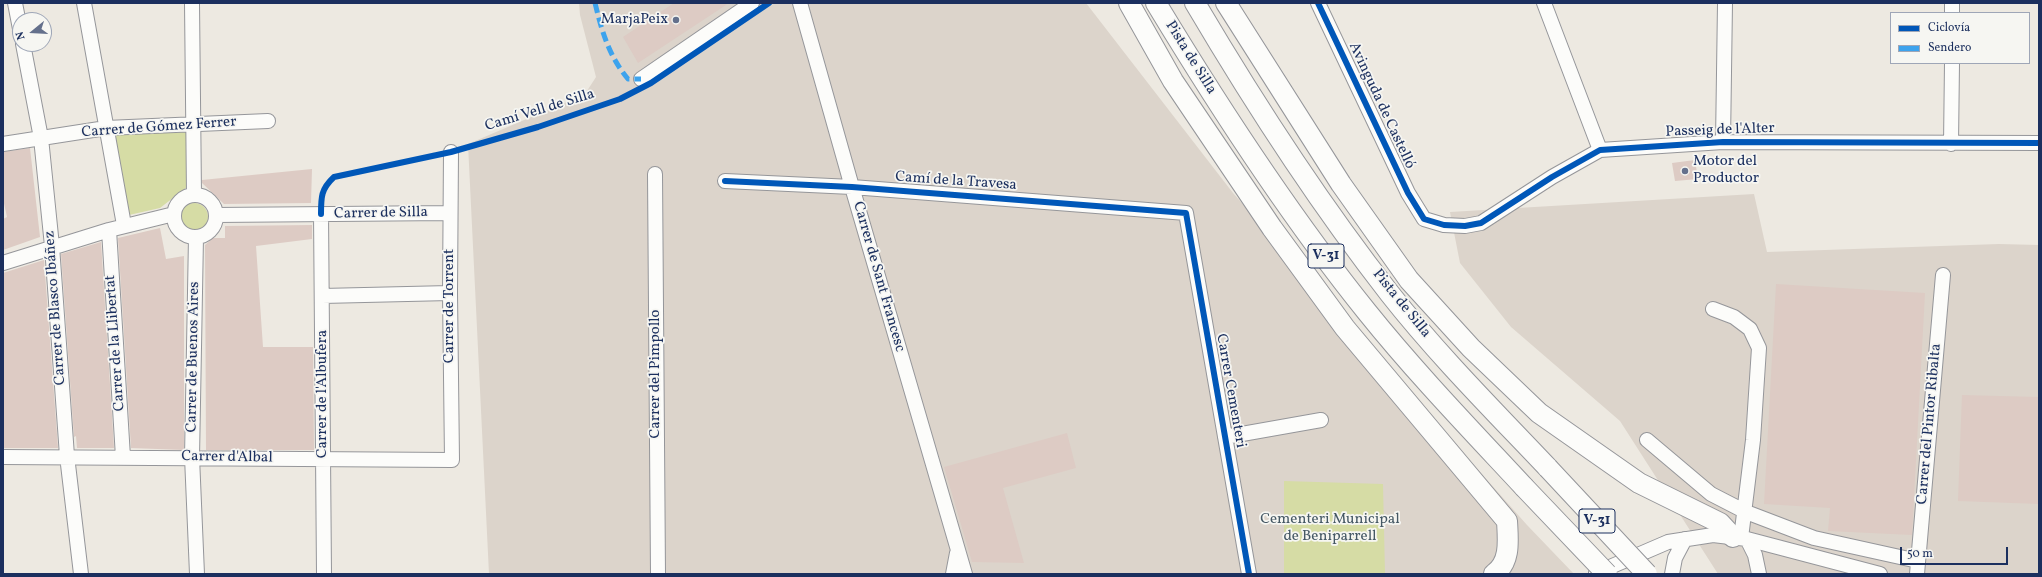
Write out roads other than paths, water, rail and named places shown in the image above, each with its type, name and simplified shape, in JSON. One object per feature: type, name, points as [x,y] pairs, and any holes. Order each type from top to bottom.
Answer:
[{"type":"highway","points":[[1129,3],[1173,81],[1272,228],[1345,328],[1507,521],[1509,547],[1499,570],[1494,574]]},
{"type":"highway","name":"Pista de Silla","points":[[1156,3],[1196,69],[1289,208],[1367,312],[1428,383],[1607,574]]},
{"type":"highway","name":"Pista de Silla","points":[[1195,3],[1225,54],[1319,198],[1390,294],[1451,364],[1647,574]]},
{"type":"highway","points":[[1226,3],[1341,184],[1409,280],[1471,348],[1539,414],[1639,483],[1720,523],[1740,538]]},
{"type":"street","points":[[84,3],[124,226]]},
{"type":"street","points":[[192,3],[194,195]]},
{"type":"street","points":[[641,79],[739,8],[752,3]]},
{"type":"street","name":"Carrer de Sant Francesc","points":[[800,3],[965,574]]},
{"type":"street","name":"Avinguda de Castelló","points":[[1318,3],[1408,193],[1424,219]]},
{"type":"street","points":[[1544,3],[1600,150]]},
{"type":"street","points":[[1723,142],[1725,3]]},
{"type":"street","name":"Carrer de Blasco Ibáñez","points":[[25,52],[41,138],[52,246],[68,456],[81,574]]},
{"type":"street","points":[[1951,144],[1952,64]]},
{"type":"street","name":"Carrer de Gómez Ferrer","points":[[3,144],[106,128],[268,122]]},
{"type":"street","name":"Passeig de l'Alter","points":[[1424,219],[1444,225],[1466,226],[1481,222],[1552,177],[1600,150],[1723,142],[1951,144],[2039,143]]},
{"type":"street","name":"Carrer de Torrent","points":[[451,152],[450,293],[452,460]]},
{"type":"street","name":"Carrer del Pimpollo","points":[[655,174],[658,574]]},
{"type":"street","name":"Camí de la Travesa","points":[[724,181],[852,187],[1186,213]]},
{"type":"street","points":[[194,195],[206,198],[211,203],[216,215],[215,221],[208,232],[196,237],[183,233],[175,221],[174,214],[178,203],[188,196],[194,195]]},
{"type":"street","name":"Carrer de Silla","points":[[216,215],[450,213]]},
{"type":"street","name":"Carrer Cementeri","points":[[1186,213],[1249,574]]},
{"type":"street","points":[[3,263],[52,246],[174,214]]},
{"type":"street","name":"Carrer de l'Albufera","points":[[321,214],[324,574]]},
{"type":"street","name":"Carrer de la Llibertat","points":[[109,230],[123,457]]},
{"type":"street","name":"Carrer de Buenos Aires","points":[[196,237],[192,457],[197,574]]},
{"type":"street","name":"Carrer del Pintor Ribalta","points":[[1917,568],[1943,275]]},
{"type":"street","points":[[322,296],[450,293]]},
{"type":"street","points":[[1713,308],[1734,317],[1750,329],[1759,348],[1753,440],[1746,512],[1740,538]]},
{"type":"street","points":[[1225,437],[1321,420]]},
{"type":"street","points":[[1647,440],[1711,494],[1746,512],[1814,538],[1917,568]]},
{"type":"street","name":"Carrer d'Albal","points":[[3,456],[452,460]]},
{"type":"street","points":[[1594,574],[1668,542],[1714,535],[1740,538],[1880,574]]},
{"type":"street","points":[[1740,538],[1755,555],[1759,574]]},
{"type":"street","points":[[1672,574],[1675,558],[1685,539]]},
{"type":"street","name":"Carrer de Sant Francesc","points":[[953,574],[958,550]]},
{"type":"place","name":"MarjaPeix","points":[[676,20]]},
{"type":"place","name":"Motor del Productor","points":[[1685,171]]},
{"type":"park label","name":"Cementeri Municipal de Beniparrell","points":[[1330,528]]}]
